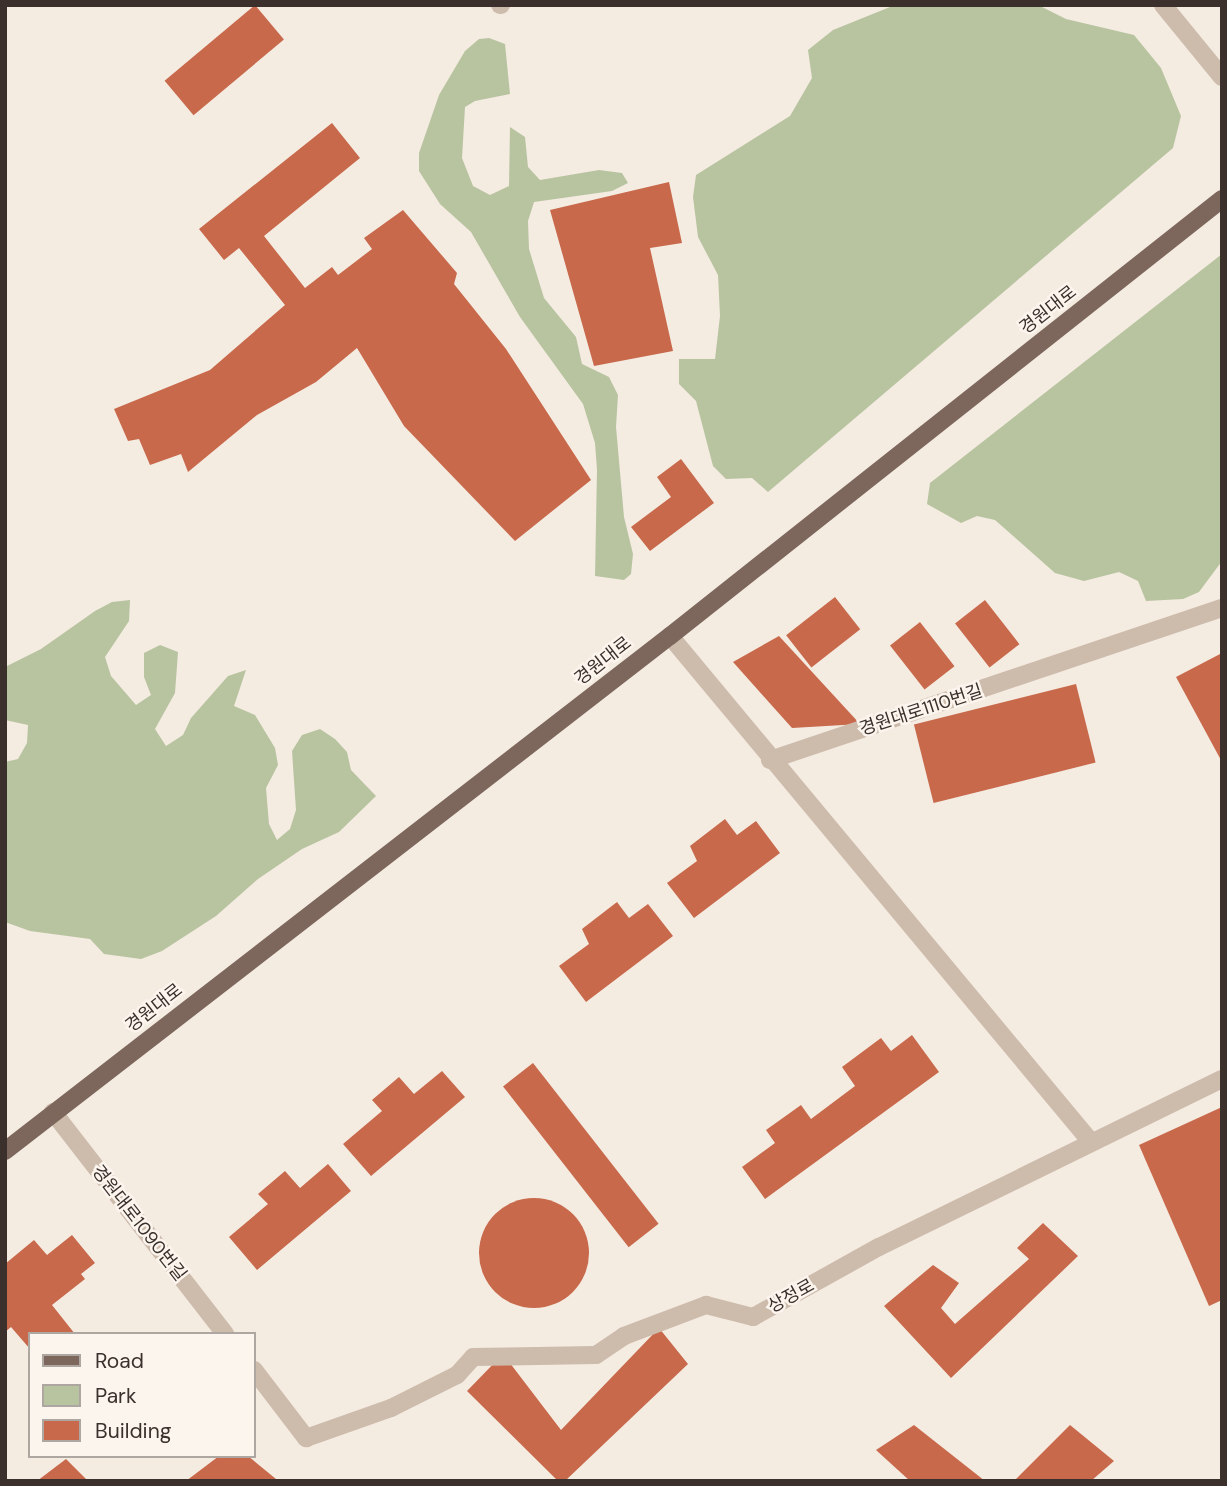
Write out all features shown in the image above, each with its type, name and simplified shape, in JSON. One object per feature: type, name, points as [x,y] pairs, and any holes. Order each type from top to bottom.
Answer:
[{"type":"main road","name":"경원대로","points":[[5,1151],[670,636],[1222,199]]},
{"type":"street","points":[[1163,5],[1222,77]]},
{"type":"street","name":"경원대로1110번길","points":[[770,760],[1222,608]]},
{"type":"street","points":[[670,636],[770,760],[1091,1142]]},
{"type":"street","name":"상정로","points":[[256,1373],[306,1438],[391,1408],[457,1374],[472,1357],[596,1355],[624,1336],[706,1305],[753,1317],[879,1247],[1222,1079]]},
{"type":"street","name":"경원대로1090번길","points":[[53,1112],[223,1332]]},
{"type":"green space","points":[[895,5],[1038,5],[1066,19],[1134,35],[1161,68],[1181,116],[1173,148],[768,492],[752,478],[726,479],[713,466],[696,401],[679,384],[679,359],[715,359],[720,316],[718,275],[698,237],[693,197],[696,175],[790,116],[812,78],[808,50],[833,30]]},
{"type":"green space","points":[[489,38],[505,44],[510,94],[475,101],[465,107],[462,158],[473,186],[490,195],[509,186],[510,127],[525,137],[528,167],[540,180],[599,170],[622,173],[628,183],[612,191],[534,202],[528,221],[529,249],[544,298],[576,337],[582,364],[609,377],[618,395],[616,427],[624,517],[633,554],[631,574],[624,580],[595,576],[597,470],[595,443],[583,404],[520,317],[471,232],[440,204],[419,171],[419,153],[439,95],[465,51],[479,39]]},
{"type":"green space","points":[[1222,254],[1222,561],[1199,592],[1183,599],[1146,601],[1138,581],[1119,572],[1084,581],[1055,573],[995,520],[977,516],[961,523],[927,504],[930,483]]},
{"type":"green space","points":[[130,600],[129,621],[105,657],[111,676],[136,705],[151,695],[144,677],[144,653],[160,645],[178,652],[175,693],[155,729],[166,746],[183,735],[191,718],[228,676],[246,670],[234,706],[255,715],[275,748],[278,765],[266,788],[269,824],[277,840],[290,829],[296,810],[292,751],[302,735],[320,729],[335,739],[347,752],[351,770],[376,796],[339,832],[302,849],[258,879],[216,916],[162,951],[141,959],[104,954],[90,939],[30,931],[5,922],[5,762],[18,759],[27,743],[28,725],[5,720],[5,667],[41,649],[95,611],[112,602]]},
{"type":"building","points":[[255,5],[284,39],[194,115],[165,81]]},
{"type":"building","points":[[332,123],[360,158],[264,236],[305,288],[332,267],[338,275],[372,249],[364,238],[403,210],[457,273],[454,284],[506,349],[591,480],[515,541],[404,426],[357,348],[316,382],[257,415],[188,472],[181,454],[150,465],[139,439],[128,441],[114,409],[210,370],[285,305],[239,248],[224,260],[199,229]]},
{"type":"building","points":[[669,182],[682,243],[650,248],[673,351],[594,366],[550,210]]},
{"type":"building","points":[[681,459],[714,503],[650,551],[631,527],[671,497],[657,477]]},
{"type":"building","points":[[835,597],[860,629],[811,667],[786,635]]},
{"type":"building","points":[[985,600],[1019,644],[990,668],[955,623]]},
{"type":"building","points":[[920,622],[954,666],[925,690],[890,645]]},
{"type":"building","points":[[779,636],[860,724],[792,728],[733,662]]},
{"type":"building","points":[[1222,653],[1222,762],[1176,677]]},
{"type":"building","points":[[1076,684],[1096,763],[934,803],[914,724]]},
{"type":"building","points":[[725,819],[737,835],[756,821],[780,853],[694,918],[667,883],[697,861],[690,846]]},
{"type":"building","points":[[617,902],[629,918],[648,904],[673,936],[586,1002],[559,966],[589,944],[582,929]]},
{"type":"building","points":[[912,1035],[939,1072],[765,1199],[742,1167],[775,1143],[766,1130],[801,1105],[811,1119],[855,1086],[842,1067],[881,1038],[891,1051]]},
{"type":"building","points":[[533,1063],[659,1224],[629,1247],[503,1086]]},
{"type":"building","points":[[442,1071],[465,1097],[371,1176],[343,1144],[382,1111],[372,1100],[399,1077],[414,1094]]},
{"type":"building","points":[[1222,1107],[1222,1300],[1209,1306],[1139,1145]]},
{"type":"building","points":[[328,1164],[351,1191],[257,1270],[229,1237],[268,1204],[258,1194],[285,1171],[300,1188]]},
{"type":"building","points":[[534,1198],[555,1202],[573,1214],[585,1232],[589,1253],[585,1274],[573,1292],[555,1304],[534,1308],[513,1304],[495,1292],[483,1274],[479,1253],[483,1232],[495,1214],[513,1202]]},
{"type":"building","points":[[1043,1223],[1078,1256],[951,1378],[884,1306],[933,1265],[959,1283],[941,1308],[955,1324],[1029,1259],[1017,1248]]},
{"type":"building","points":[[72,1235],[95,1263],[81,1274],[85,1279],[52,1305],[73,1332],[28,1332],[28,1347],[11,1327],[5,1332],[5,1264],[34,1240],[47,1255]]},
{"type":"building","points":[[659,1328],[688,1364],[565,1481],[558,1481],[467,1391],[503,1354],[561,1430]]},
{"type":"building","points":[[914,1425],[985,1481],[910,1481],[876,1450]]},
{"type":"building","points":[[1070,1425],[1114,1461],[1091,1481],[1014,1481]]},
{"type":"building","points":[[216,1458],[250,1458],[276,1479],[186,1481]]},
{"type":"building","points":[[66,1459],[88,1481],[37,1481]]}]
